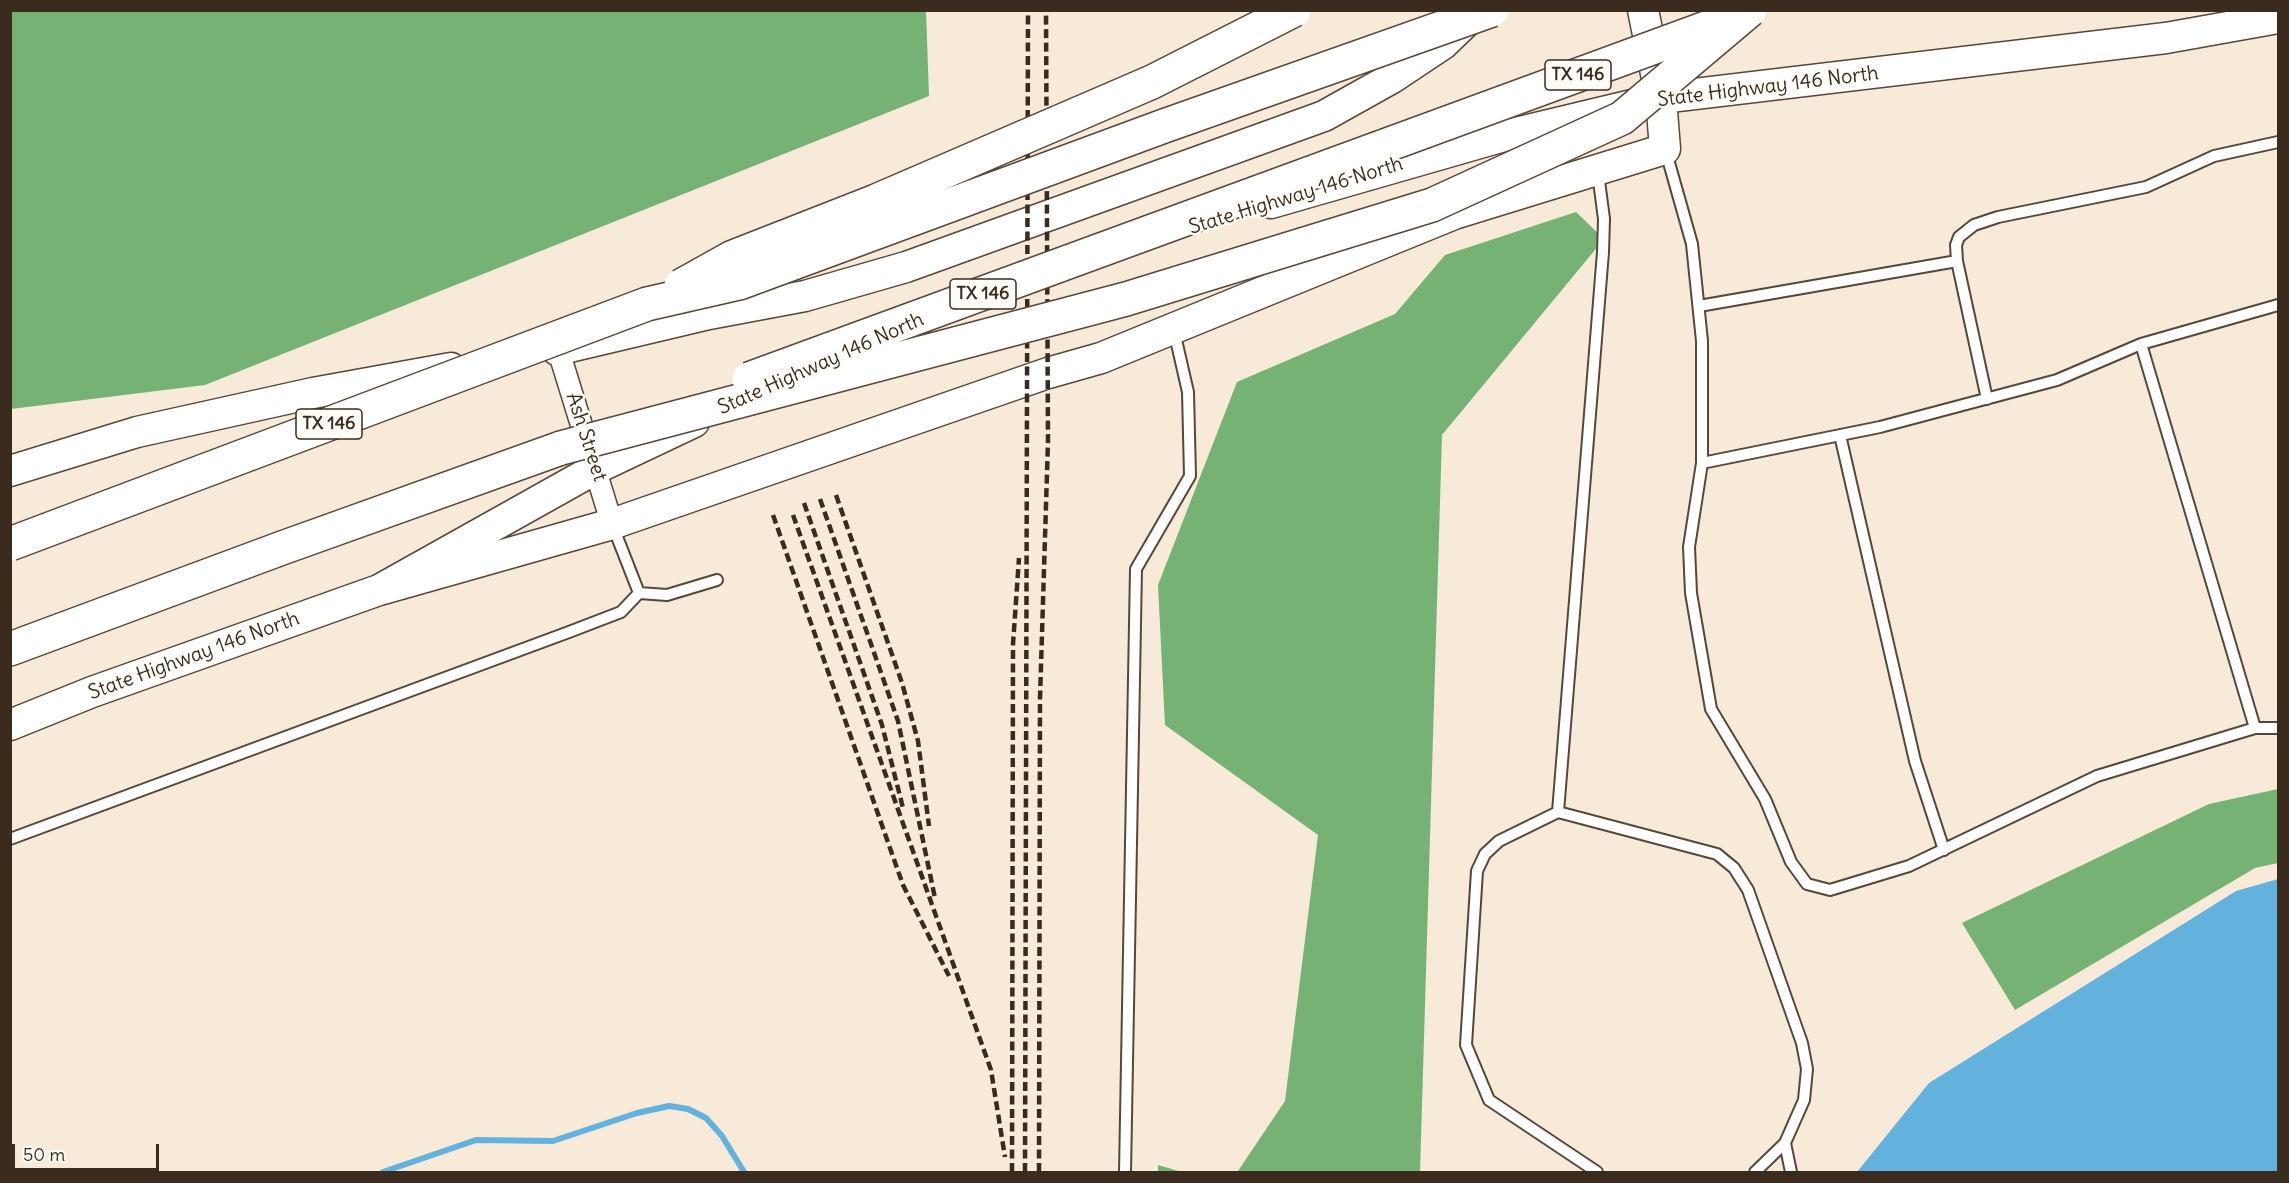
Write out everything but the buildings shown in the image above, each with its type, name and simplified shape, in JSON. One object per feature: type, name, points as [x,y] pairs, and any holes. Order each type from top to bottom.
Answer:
[{"type":"highway","points":[[647,304],[733,256],[876,201],[1152,82],[1294,10]]},
{"type":"highway","name":"TX 146","points":[[10,544],[647,304],[739,283],[1164,126],[1492,10]]},
{"type":"highway","points":[[561,448],[1126,299],[1432,205],[1622,118],[1751,10]]},
{"type":"highway","name":"TX 146","points":[[10,649],[1751,10]]},
{"type":"main road","points":[[10,471],[137,432],[313,393],[558,350],[709,315],[805,296],[906,267],[1324,116],[1392,78],[1443,44],[1477,10]]},
{"type":"main road","points":[[1643,10],[1661,98],[1665,149]]},
{"type":"main road","name":"State Highway 146 North","points":[[379,590],[597,468],[899,324],[1221,218],[1511,134],[1661,98],[2166,38],[2278,18]]},
{"type":"main road","name":"State Highway 146 North","points":[[10,724],[92,692],[379,590],[612,524],[1048,373],[1101,358],[1173,326],[1454,214],[1665,149]]},
{"type":"street","name":"Ash Street","points":[[558,350],[597,468],[612,524]]},
{"type":"lane","points":[[1987,399],[1957,261],[1956,245],[1959,237],[1974,225],[1998,217],[2146,187],[2214,156],[2278,142]]},
{"type":"lane","points":[[1665,149],[1692,244],[1702,341],[1702,463],[1689,547],[1691,593],[1711,708],[1765,799],[1791,862],[1807,884],[1830,890],[1910,866],[2097,776],[2255,728],[2278,728]]},
{"type":"lane","points":[[1558,812],[1603,252],[1604,219],[1597,170]]},
{"type":"lane","points":[[1699,306],[1957,261]]},
{"type":"lane","points":[[1702,463],[1840,435],[2057,380],[2141,344],[2278,306]]},
{"type":"lane","points":[[1125,1173],[1136,569],[1190,476],[1188,392],[1173,326]]},
{"type":"lane","points":[[2141,344],[2255,728]]},
{"type":"lane","points":[[1840,435],[1916,761],[1944,850]]},
{"type":"lane","points":[[612,524],[639,592]]},
{"type":"lane","points":[[639,592],[667,595],[717,580]]},
{"type":"lane","points":[[10,838],[621,612],[639,592]]},
{"type":"lane","points":[[1597,1173],[1489,1100],[1466,1045],[1477,871],[1485,854],[1499,841],[1558,812],[1717,854],[1734,868],[1748,890],[1802,1043],[1808,1069],[1804,1100],[1785,1143],[1755,1173]]},
{"type":"lane","points":[[1785,1143],[1791,1173]]},
{"type":"green space","points":[[10,11],[926,11],[929,96],[205,385],[11,409]]},
{"type":"green space","points":[[1576,212],[1604,239],[1442,435],[1420,1172],[1182,1172],[1238,1171],[1285,1101],[1318,835],[1165,725],[1158,585],[1237,382],[1395,314],[1445,255]]},
{"type":"green space","points":[[2278,789],[2278,863],[2255,868],[2015,1010],[1962,923],[2209,804]]},
{"type":"green space","points":[[1158,1165],[1182,1172],[1158,1172]]},
{"type":"water","points":[[2278,879],[2278,1172],[1857,1172],[1929,1083],[2236,891]]},
{"type":"waterway","points":[[383,1172],[476,1140],[553,1141],[637,1113],[669,1106],[688,1109],[706,1118],[722,1136],[744,1172]]},
{"type":"railway","points":[[1025,1172],[1028,10]]},
{"type":"railway","points":[[1039,1172],[1040,698],[1048,441],[1046,10]]},
{"type":"railway","points":[[836,495],[902,683],[918,741],[929,826]]},
{"type":"railway","points":[[820,499],[898,721],[935,898]]},
{"type":"railway","points":[[804,503],[882,725],[903,808]]},
{"type":"railway","points":[[773,515],[903,885],[949,976]]},
{"type":"railway","points":[[793,515],[991,1070],[1005,1157]]},
{"type":"railway","points":[[1012,1172],[1013,644],[1019,558]]}]
